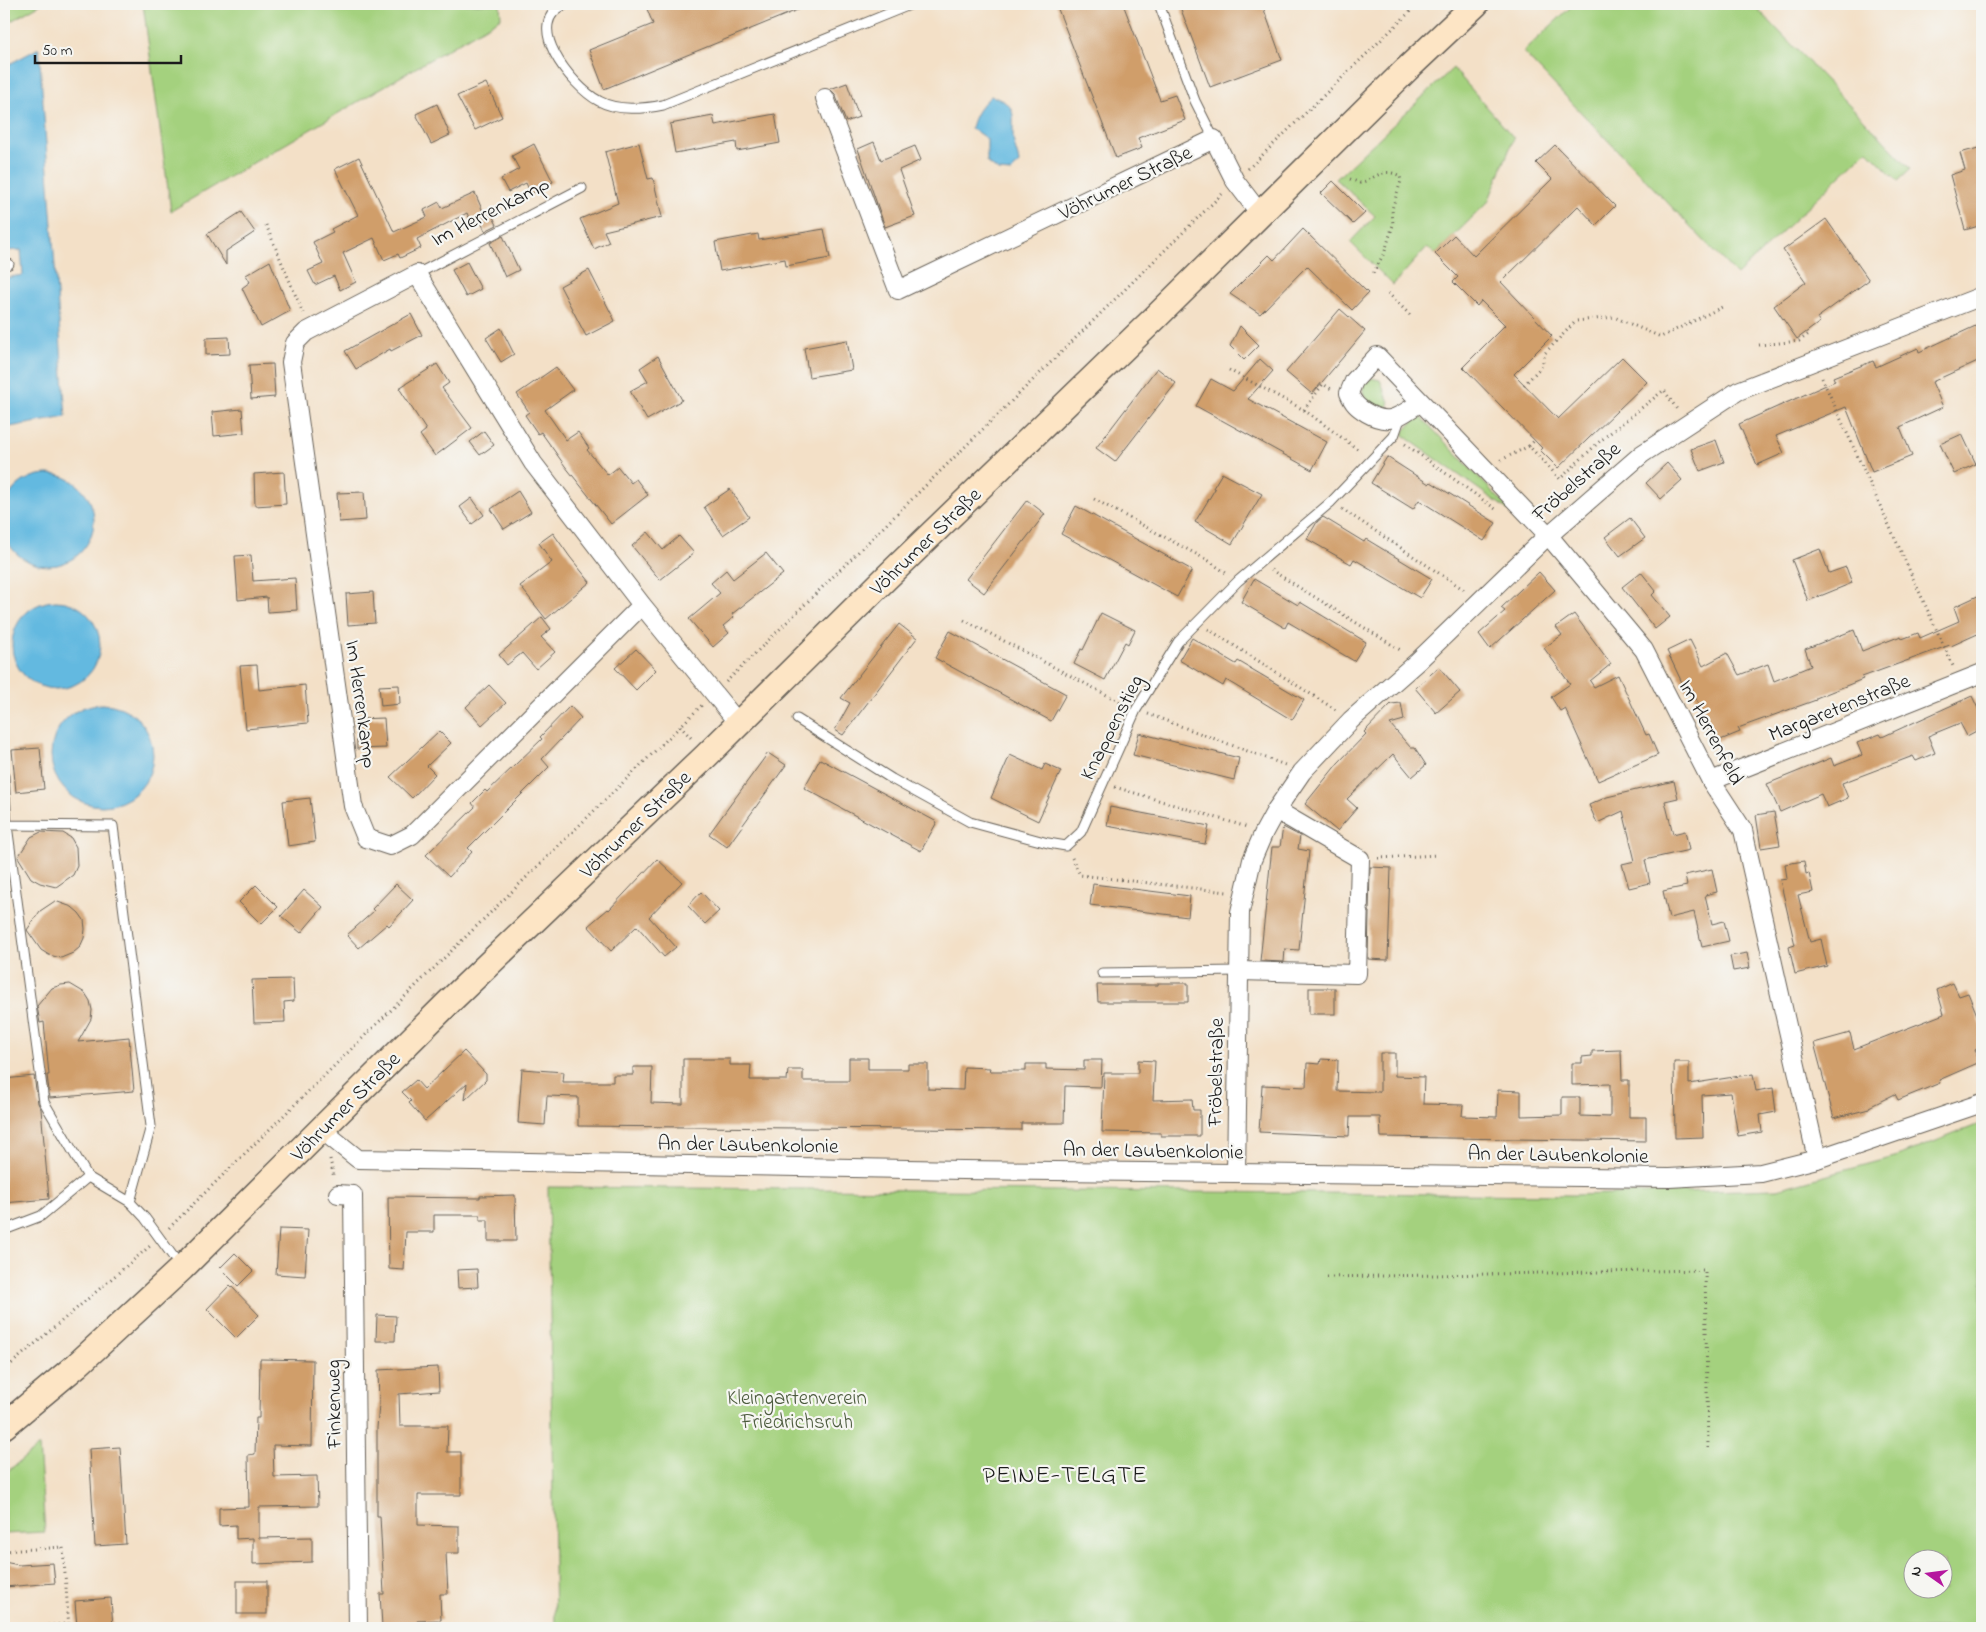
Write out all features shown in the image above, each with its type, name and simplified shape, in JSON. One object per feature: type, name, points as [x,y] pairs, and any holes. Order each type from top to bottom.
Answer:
[{"type":"main road","name":"Vöhrumer Straße","points":[[4,1426],[76,1365],[182,1268],[448,1003],[699,763],[1407,69],[1476,4]]},
{"type":"street","name":"Vöhrumer Straße","points":[[825,98],[898,290],[1214,140],[1235,181],[1261,214]]},
{"type":"street","name":"Im Herrenkamp","points":[[642,605],[412,835],[390,846],[366,838],[353,806],[290,362],[295,343],[310,330],[417,274],[533,463],[642,605],[738,723]]},
{"type":"street","name":"Fröbelstraße","points":[[1236,1173],[1240,912],[1252,860],[1264,832],[1276,810],[1302,772],[1351,720],[1418,661],[1548,535],[1642,454],[1738,391],[1982,296]]},
{"type":"street","name":"Im Herrenfeld","points":[[1354,405],[1348,393],[1354,381],[1377,356],[1548,535],[1644,650],[1711,782],[1743,830],[1817,1158]]},
{"type":"street","points":[[1354,405],[1379,420],[1391,420],[1421,402]]},
{"type":"street","name":"Margaretenstraße","points":[[1711,782],[1982,673]]},
{"type":"street","points":[[1239,972],[1357,974],[1360,859],[1276,810]]},
{"type":"street","name":"An der Laubenkolonie","points":[[322,1130],[358,1160],[1669,1178],[1761,1173],[1817,1158],[1982,1103]]},
{"type":"street","name":"Finkenweg","points":[[338,1194],[353,1195],[358,1628]]},
{"type":"lane","points":[[567,4],[561,6],[549,17],[547,29],[552,47],[564,70],[583,90],[600,102],[623,107],[646,108],[663,105],[912,4]]},
{"type":"lane","points":[[1160,4],[1195,101],[1214,140]]},
{"type":"lane","name":"Im Herrenkamp","points":[[417,274],[582,188]]},
{"type":"lane","name":"Knappenstieg","points":[[1066,846],[1081,832],[1136,710],[1178,642],[1238,581],[1331,502],[1394,436],[1402,414]]},
{"type":"lane","points":[[798,718],[892,779],[970,822],[1066,846]]},
{"type":"lane","points":[[4,776],[5,825],[44,1102],[88,1177],[130,1202],[145,1218],[182,1268]]},
{"type":"lane","points":[[5,825],[113,826],[151,1126],[130,1202]]},
{"type":"lane","points":[[1102,973],[1239,972]]},
{"type":"lane","points":[[4,1230],[41,1216],[88,1177]]},
{"type":"path","points":[[4,10],[14,4]]},
{"type":"path","points":[[4,1370],[160,1238],[1235,181],[1418,4]]},
{"type":"path","points":[[1350,179],[1360,183],[1382,173],[1391,172],[1400,176],[1401,181],[1392,209],[1393,225],[1385,251],[1372,276]]},
{"type":"path","points":[[266,225],[310,330]]},
{"type":"path","points":[[1388,293],[1412,317]]},
{"type":"path","points":[[1524,385],[1542,366],[1545,353],[1576,321],[1614,317],[1661,337],[1722,308]]},
{"type":"path","points":[[1759,345],[1799,341],[1808,334],[1807,332]]},
{"type":"path","points":[[1815,362],[1961,682]]},
{"type":"path","points":[[1229,370],[1304,410],[1337,432],[1371,460]]},
{"type":"path","points":[[1304,410],[1323,384],[1354,405]]},
{"type":"path","points":[[1528,446],[1560,479],[1600,441],[1664,390],[1674,405]]},
{"type":"path","points":[[1394,436],[1502,514]]},
{"type":"path","points":[[1485,468],[1528,446],[1535,440]]},
{"type":"path","points":[[1094,499],[1209,561],[1238,581]]},
{"type":"path","points":[[1331,502],[1481,600]]},
{"type":"path","points":[[1260,564],[1418,661]]},
{"type":"path","points":[[964,620],[1136,710],[1302,772]]},
{"type":"path","points":[[1197,622],[1351,720]]},
{"type":"path","points":[[1102,783],[1264,832]]},
{"type":"path","points":[[1066,846],[1080,875],[1244,894]]},
{"type":"path","points":[[1360,859],[1437,855]]},
{"type":"path","points":[[1327,1278],[1705,1270],[1708,1448]]},
{"type":"path","points":[[4,1551],[63,1547],[69,1628]]},
{"type":"path","points":[[8,1628],[68,1624]]},
{"type":"green space","points":[[4,4],[41,4],[4,25]]},
{"type":"green space","points":[[143,4],[500,4],[501,18],[171,211]]},
{"type":"green space","points":[[1574,4],[1753,4],[1911,169],[1898,181],[1867,150],[1737,275],[1523,52]]},
{"type":"green space","points":[[1453,68],[1514,138],[1488,202],[1435,254],[1427,247],[1393,285],[1350,242],[1375,216],[1336,179]]},
{"type":"green space","points":[[1371,378],[1380,380],[1389,402],[1387,408],[1375,407],[1366,399],[1363,387]]},
{"type":"green space","points":[[1417,417],[1422,418],[1515,515],[1404,436],[1404,431]]},
{"type":"green space","name":"Kleingartenverein Friedrichsruh","points":[[1982,1123],[1982,1628],[555,1628],[548,1187],[1574,1195],[1777,1189],[1898,1156]]},
{"type":"green space","points":[[39,1446],[45,1532],[4,1534],[4,1474]]},
{"type":"water","points":[[39,48],[66,417],[4,428],[4,278],[23,275],[21,250],[4,251],[4,67]]},
{"type":"water","points":[[991,96],[1005,103],[1012,110],[1013,139],[1019,163],[1011,172],[998,171],[987,162],[987,139],[971,128],[978,110]]},
{"type":"water","points":[[48,474],[65,478],[80,488],[90,503],[94,520],[90,537],[80,552],[65,562],[48,566],[31,562],[16,552],[6,537],[2,520],[6,503],[16,488],[31,478]]},
{"type":"water","points":[[47,601],[65,601],[81,608],[93,620],[100,636],[100,654],[93,670],[81,682],[65,689],[47,689],[31,682],[19,670],[12,654],[12,636],[19,620],[31,608]]},
{"type":"water","points":[[102,704],[122,707],[131,712],[145,726],[150,735],[153,755],[150,775],[145,784],[131,798],[122,803],[102,806],[82,803],[73,798],[59,784],[54,775],[51,755],[54,735],[59,726],[73,712],[82,707]]},
{"type":"building","points":[[645,4],[812,4],[604,89],[589,50],[653,24]]},
{"type":"building","points":[[1056,4],[1123,4],[1160,100],[1175,95],[1185,120],[1138,138],[1142,148],[1116,158]]},
{"type":"building","points":[[1179,4],[1262,4],[1282,60],[1210,87]]},
{"type":"building","points":[[486,83],[502,117],[475,130],[457,96]]},
{"type":"building","points":[[847,83],[859,117],[846,122],[835,94],[830,89]]},
{"type":"building","points":[[437,104],[450,135],[431,144],[416,114]]},
{"type":"building","points":[[775,114],[780,143],[737,151],[736,142],[675,153],[670,124],[713,116],[715,125]]},
{"type":"building","points":[[874,142],[881,160],[915,146],[921,160],[899,170],[915,216],[885,227],[858,149]]},
{"type":"building","points":[[639,143],[648,179],[653,178],[662,217],[604,231],[609,242],[594,249],[580,219],[618,203],[605,152]]},
{"type":"building","points":[[534,144],[553,182],[531,194],[526,183],[508,192],[501,179],[519,169],[512,156]]},
{"type":"building","points":[[1555,145],[1615,206],[1596,225],[1578,206],[1501,282],[1552,336],[1514,374],[1558,419],[1622,357],[1647,382],[1558,468],[1540,450],[1542,448],[1463,367],[1505,325],[1481,301],[1477,306],[1453,282],[1458,277],[1435,254],[1454,235],[1474,256],[1552,179],[1536,163]]},
{"type":"building","points":[[1982,147],[1982,225],[1965,230],[1950,175],[1965,170],[1960,153]]},
{"type":"building","points":[[359,157],[394,232],[427,217],[424,210],[439,202],[442,208],[475,193],[484,214],[470,220],[467,213],[417,239],[421,248],[400,258],[398,254],[384,260],[374,238],[343,253],[356,282],[340,290],[334,276],[315,285],[308,271],[323,264],[313,242],[333,232],[331,229],[358,215],[335,169]]},
{"type":"building","points":[[1333,181],[1365,213],[1353,224],[1321,193]]},
{"type":"building","points":[[241,212],[255,232],[226,251],[226,265],[207,234]]},
{"type":"building","points":[[492,215],[497,225],[485,231],[480,220]]},
{"type":"building","points":[[1826,219],[1869,280],[1817,318],[1820,322],[1797,339],[1774,306],[1806,282],[1783,250]]},
{"type":"building","points":[[824,229],[830,258],[786,266],[785,259],[720,271],[715,242],[758,234],[759,240]]},
{"type":"building","points":[[1303,229],[1368,293],[1352,310],[1307,266],[1260,314],[1230,294],[1269,255],[1274,260]]},
{"type":"building","points":[[503,236],[519,270],[505,277],[490,243]]},
{"type":"building","points":[[270,261],[290,311],[261,327],[242,288],[250,282],[246,275]]},
{"type":"building","points":[[467,262],[481,289],[466,297],[452,270]]},
{"type":"building","points":[[589,270],[615,321],[586,336],[560,286]]},
{"type":"building","points":[[1340,309],[1365,331],[1312,394],[1286,372]]},
{"type":"building","points":[[411,314],[422,335],[391,351],[390,349],[356,369],[345,351]]},
{"type":"building","points":[[1982,323],[1982,359],[1932,382],[1943,407],[1900,427],[1912,456],[1872,472],[1846,407],[1776,436],[1784,453],[1757,465],[1739,424],[1835,381],[1833,377],[1873,361],[1876,367],[1918,348],[1919,352]]},
{"type":"building","points":[[1240,326],[1259,345],[1244,360],[1230,346]]},
{"type":"building","points":[[501,328],[514,354],[501,362],[486,338]]},
{"type":"building","points":[[229,337],[230,354],[206,355],[206,338]]},
{"type":"building","points":[[847,340],[852,370],[809,377],[804,348]]},
{"type":"building","points":[[658,356],[682,400],[647,420],[630,391],[648,381],[640,368]]},
{"type":"building","points":[[1260,359],[1273,371],[1248,399],[1327,442],[1312,470],[1196,406],[1211,379],[1233,391]]},
{"type":"building","points":[[273,364],[275,397],[251,399],[249,365]]},
{"type":"building","points":[[437,364],[449,383],[442,388],[472,428],[435,456],[420,435],[426,430],[399,388]]},
{"type":"building","points":[[556,367],[573,390],[545,410],[566,440],[578,432],[589,448],[587,450],[608,475],[618,467],[631,483],[636,479],[648,495],[611,524],[541,432],[538,434],[525,415],[529,412],[517,394]]},
{"type":"building","points":[[1157,368],[1176,383],[1115,462],[1096,448]]},
{"type":"building","points":[[242,409],[244,433],[214,436],[212,412]]},
{"type":"building","points":[[484,431],[494,445],[480,455],[470,442]]},
{"type":"building","points":[[1962,434],[1976,464],[1954,474],[1940,444]]},
{"type":"building","points":[[1716,440],[1724,462],[1700,471],[1691,449]]},
{"type":"building","points":[[1387,457],[1496,523],[1484,541],[1419,500],[1413,509],[1371,483]]},
{"type":"building","points":[[1667,463],[1682,480],[1661,499],[1646,483]]},
{"type":"building","points":[[284,472],[286,504],[255,506],[254,474]]},
{"type":"building","points":[[1222,473],[1262,494],[1232,544],[1195,522],[1215,489],[1213,488]]},
{"type":"building","points":[[730,489],[749,517],[723,535],[704,507]]},
{"type":"building","points":[[518,491],[531,512],[504,529],[491,509]]},
{"type":"building","points":[[364,492],[366,520],[339,522],[337,493]]},
{"type":"building","points":[[472,498],[484,515],[472,524],[460,507]]},
{"type":"building","points":[[1027,500],[1045,514],[984,593],[966,579]]},
{"type":"building","points":[[1076,506],[1192,570],[1177,597],[1061,534]]},
{"type":"building","points":[[1323,517],[1364,542],[1366,539],[1432,579],[1420,598],[1354,559],[1351,564],[1307,539],[1317,522]]},
{"type":"building","points":[[1630,518],[1645,538],[1620,556],[1605,537]]},
{"type":"building","points":[[648,532],[663,550],[679,536],[694,553],[660,580],[632,546]]},
{"type":"building","points":[[553,533],[590,582],[546,619],[520,586],[552,562],[539,543]]},
{"type":"building","points":[[1820,549],[1829,573],[1846,567],[1852,583],[1808,601],[1792,560]]},
{"type":"building","points":[[766,553],[783,574],[732,614],[734,617],[723,626],[729,633],[713,647],[689,619],[720,593],[711,583],[726,570],[733,579]]},
{"type":"building","points":[[251,555],[253,581],[295,578],[297,610],[268,612],[267,597],[238,600],[235,556]]},
{"type":"building","points":[[1539,572],[1555,590],[1490,649],[1479,634],[1505,611],[1501,608]]},
{"type":"building","points":[[1641,572],[1656,591],[1652,595],[1670,617],[1655,629],[1622,587]]},
{"type":"building","points":[[1254,579],[1298,605],[1300,602],[1366,642],[1354,661],[1288,622],[1285,628],[1241,602]]},
{"type":"building","points":[[373,592],[375,623],[348,625],[346,594]]},
{"type":"building","points":[[1982,594],[1982,632],[1951,646],[1862,677],[1863,679],[1816,698],[1816,700],[1738,728],[1740,732],[1713,743],[1692,688],[1686,691],[1667,651],[1690,640],[1703,666],[1727,653],[1739,675],[1768,664],[1774,681],[1811,666],[1805,649],[1854,630],[1862,651],[1901,636],[1902,639],[1918,633],[1920,638],[1959,621],[1954,607]]},
{"type":"building","points":[[1101,613],[1135,630],[1128,644],[1125,642],[1105,680],[1074,664]]},
{"type":"building","points":[[1574,614],[1611,664],[1590,681],[1594,687],[1618,675],[1646,735],[1649,734],[1658,755],[1598,781],[1565,708],[1560,711],[1551,697],[1570,684],[1544,648],[1562,635],[1556,627]]},
{"type":"building","points":[[542,617],[551,629],[541,637],[555,652],[536,669],[522,653],[507,665],[499,655]]},
{"type":"building","points":[[899,624],[917,638],[843,735],[835,730],[850,703],[841,698]]},
{"type":"building","points":[[950,631],[1066,694],[1051,721],[935,658]]},
{"type":"building","points":[[1192,638],[1236,664],[1238,661],[1304,700],[1292,720],[1226,680],[1223,686],[1179,660]]},
{"type":"building","points":[[636,649],[656,670],[636,690],[615,668]]},
{"type":"building","points":[[257,665],[259,690],[305,685],[308,723],[246,729],[240,666]]},
{"type":"building","points":[[1439,667],[1460,692],[1436,713],[1415,688]]},
{"type":"building","points":[[399,685],[400,704],[381,706],[379,686]]},
{"type":"building","points":[[489,685],[506,703],[482,725],[466,707]]},
{"type":"building","points":[[1972,696],[1982,717],[1982,728],[1967,736],[1960,723],[1928,736],[1935,753],[1916,761],[1913,756],[1842,783],[1848,798],[1827,807],[1821,794],[1780,812],[1767,784],[1831,758],[1834,766],[1862,755],[1857,743],[1880,734],[1882,737]]},
{"type":"building","points":[[1401,703],[1404,720],[1390,724],[1411,748],[1415,748],[1426,765],[1412,777],[1393,754],[1347,799],[1357,808],[1337,831],[1305,804],[1338,763],[1366,734],[1364,732],[1391,704]]},
{"type":"building","points":[[570,706],[581,718],[542,759],[549,767],[468,848],[472,852],[449,877],[426,855],[475,807],[472,803],[485,790],[487,792],[542,739],[540,737]]},
{"type":"building","points":[[384,718],[386,748],[357,749],[356,719]]},
{"type":"building","points":[[439,731],[451,743],[427,766],[435,774],[412,798],[390,777]]},
{"type":"building","points":[[1139,733],[1239,758],[1234,780],[1133,755]]},
{"type":"building","points":[[40,748],[44,789],[16,792],[12,750]]},
{"type":"building","points":[[768,753],[786,765],[727,847],[709,834]]},
{"type":"building","points":[[1010,755],[1042,770],[1045,764],[1061,771],[1038,821],[991,798]]},
{"type":"building","points":[[820,759],[937,822],[921,851],[804,788]]},
{"type":"building","points":[[1674,781],[1678,798],[1665,801],[1673,834],[1685,831],[1689,850],[1645,860],[1650,883],[1629,888],[1622,864],[1635,861],[1623,811],[1597,823],[1589,805],[1607,797]]},
{"type":"building","points":[[310,798],[315,842],[288,846],[283,801]]},
{"type":"building","points":[[1110,807],[1209,826],[1205,844],[1107,826]]},
{"type":"building","points":[[1774,812],[1780,845],[1761,848],[1756,815]]},
{"type":"building","points":[[1283,827],[1300,836],[1298,849],[1309,851],[1299,950],[1285,949],[1284,962],[1260,961],[1272,847],[1280,847]]},
{"type":"building","points":[[41,832],[63,833],[71,838],[76,847],[77,866],[73,875],[56,887],[40,883],[31,878],[18,857],[31,837]]},
{"type":"building","points":[[657,859],[682,882],[649,917],[676,947],[664,957],[637,926],[611,951],[588,926],[609,910]]},
{"type":"building","points":[[1804,861],[1806,874],[1809,873],[1813,892],[1798,895],[1810,942],[1821,939],[1827,966],[1795,974],[1789,947],[1795,945],[1780,880],[1787,879],[1785,864]]},
{"type":"building","points":[[1370,867],[1391,868],[1388,960],[1368,959]]},
{"type":"building","points":[[1712,869],[1717,892],[1705,895],[1712,924],[1724,921],[1729,941],[1702,947],[1694,912],[1669,918],[1663,891],[1687,886],[1685,875]]},
{"type":"building","points":[[396,884],[413,900],[389,926],[387,924],[359,948],[347,935],[374,911],[372,909]]},
{"type":"building","points":[[1093,884],[1190,896],[1188,917],[1090,905]]},
{"type":"building","points":[[256,885],[278,907],[261,924],[239,902]]},
{"type":"building","points":[[304,890],[323,907],[301,933],[281,916]]},
{"type":"building","points":[[701,892],[719,911],[705,924],[688,906]]},
{"type":"building","points":[[55,901],[72,907],[79,913],[84,920],[85,929],[80,947],[73,953],[61,958],[49,955],[41,950],[27,930],[40,911]]},
{"type":"building","points":[[1747,953],[1750,968],[1733,971],[1730,956]]},
{"type":"building","points":[[293,979],[294,1001],[284,1002],[285,1022],[254,1023],[252,980]]},
{"type":"building","points":[[1158,983],[1188,983],[1188,1002],[1098,1002],[1097,985],[1158,985]]},
{"type":"building","points":[[1953,983],[1959,996],[1968,993],[1982,1027],[1982,1047],[1975,1050],[1980,1062],[1939,1080],[1940,1083],[1898,1100],[1895,1094],[1869,1107],[1869,1109],[1834,1118],[1814,1043],[1850,1033],[1854,1049],[1944,1014],[1937,990]]},
{"type":"building","points":[[70,984],[85,993],[90,1001],[92,1010],[91,1019],[78,1042],[129,1037],[134,1091],[50,1098],[44,1022],[40,1023],[37,1006],[52,988]]},
{"type":"building","points":[[1309,988],[1335,988],[1335,1014],[1309,1014]]},
{"type":"building","points":[[1621,1050],[1622,1080],[1629,1080],[1629,1117],[1646,1117],[1646,1141],[1381,1137],[1380,1117],[1350,1117],[1349,1136],[1259,1132],[1262,1085],[1306,1087],[1307,1063],[1320,1064],[1321,1059],[1338,1060],[1337,1091],[1380,1092],[1380,1053],[1395,1053],[1395,1076],[1424,1077],[1423,1104],[1463,1105],[1462,1116],[1497,1117],[1498,1090],[1521,1091],[1521,1116],[1562,1115],[1562,1097],[1580,1097],[1580,1116],[1610,1117],[1610,1084],[1572,1085],[1572,1063],[1582,1063],[1582,1057],[1592,1056],[1592,1051]]},
{"type":"building","points":[[464,1051],[486,1074],[486,1080],[465,1100],[467,1083],[425,1121],[402,1092],[416,1080],[424,1089]]},
{"type":"building","points":[[849,1058],[868,1058],[868,1069],[908,1069],[908,1064],[928,1064],[928,1089],[963,1090],[964,1067],[990,1068],[989,1071],[1026,1071],[1026,1064],[1046,1064],[1046,1069],[1084,1070],[1084,1060],[1102,1060],[1101,1087],[1065,1086],[1064,1123],[1021,1123],[1021,1130],[578,1126],[578,1097],[547,1096],[545,1125],[518,1123],[522,1069],[564,1072],[563,1082],[613,1082],[613,1075],[633,1075],[633,1067],[652,1067],[651,1103],[683,1104],[683,1059],[730,1059],[730,1065],[751,1065],[750,1080],[787,1080],[788,1070],[803,1070],[803,1081],[849,1081]]},
{"type":"building","points":[[1138,1060],[1155,1061],[1153,1100],[1192,1099],[1193,1110],[1200,1110],[1200,1136],[1161,1136],[1161,1133],[1102,1132],[1104,1073],[1138,1073]]},
{"type":"building","points":[[1674,1062],[1689,1062],[1689,1084],[1753,1074],[1756,1091],[1773,1088],[1776,1112],[1760,1115],[1762,1132],[1738,1136],[1731,1093],[1702,1095],[1703,1137],[1675,1138]]},
{"type":"building","points":[[34,1076],[38,1103],[41,1109],[49,1199],[4,1203],[4,1079]]},
{"type":"building","points":[[515,1195],[516,1241],[488,1241],[488,1220],[480,1220],[480,1215],[434,1215],[434,1232],[406,1232],[404,1270],[389,1269],[388,1197],[480,1198],[480,1196]]},
{"type":"building","points":[[279,1229],[308,1230],[305,1276],[276,1274]]},
{"type":"building","points":[[235,1253],[253,1271],[238,1286],[220,1268]]},
{"type":"building","points":[[477,1269],[478,1287],[458,1288],[457,1270]]},
{"type":"building","points":[[230,1285],[259,1315],[236,1338],[207,1309]]},
{"type":"building","points":[[377,1315],[396,1316],[395,1341],[376,1341]]},
{"type":"building","points":[[260,1359],[313,1360],[312,1446],[273,1445],[274,1477],[317,1476],[318,1506],[259,1507],[259,1538],[312,1537],[312,1562],[253,1564],[253,1538],[236,1539],[236,1525],[219,1526],[219,1508],[249,1507],[248,1455],[255,1454],[256,1418],[259,1418]]},
{"type":"building","points":[[438,1367],[439,1391],[399,1394],[400,1426],[448,1426],[447,1452],[461,1452],[461,1495],[418,1495],[418,1525],[459,1526],[459,1553],[446,1553],[448,1594],[440,1594],[441,1620],[417,1621],[417,1625],[382,1626],[380,1594],[384,1594],[380,1516],[377,1516],[378,1370]]},
{"type":"building","points":[[120,1447],[126,1544],[95,1546],[89,1449]]},
{"type":"building","points":[[4,1562],[19,1565],[53,1563],[55,1583],[4,1587]]},
{"type":"building","points":[[237,1581],[267,1581],[267,1614],[237,1614]]},
{"type":"building","points":[[111,1598],[113,1628],[77,1628],[75,1601]]},
{"type":"district","name":"PEINE-TELGTE","points":[[1065,1474]]}]
